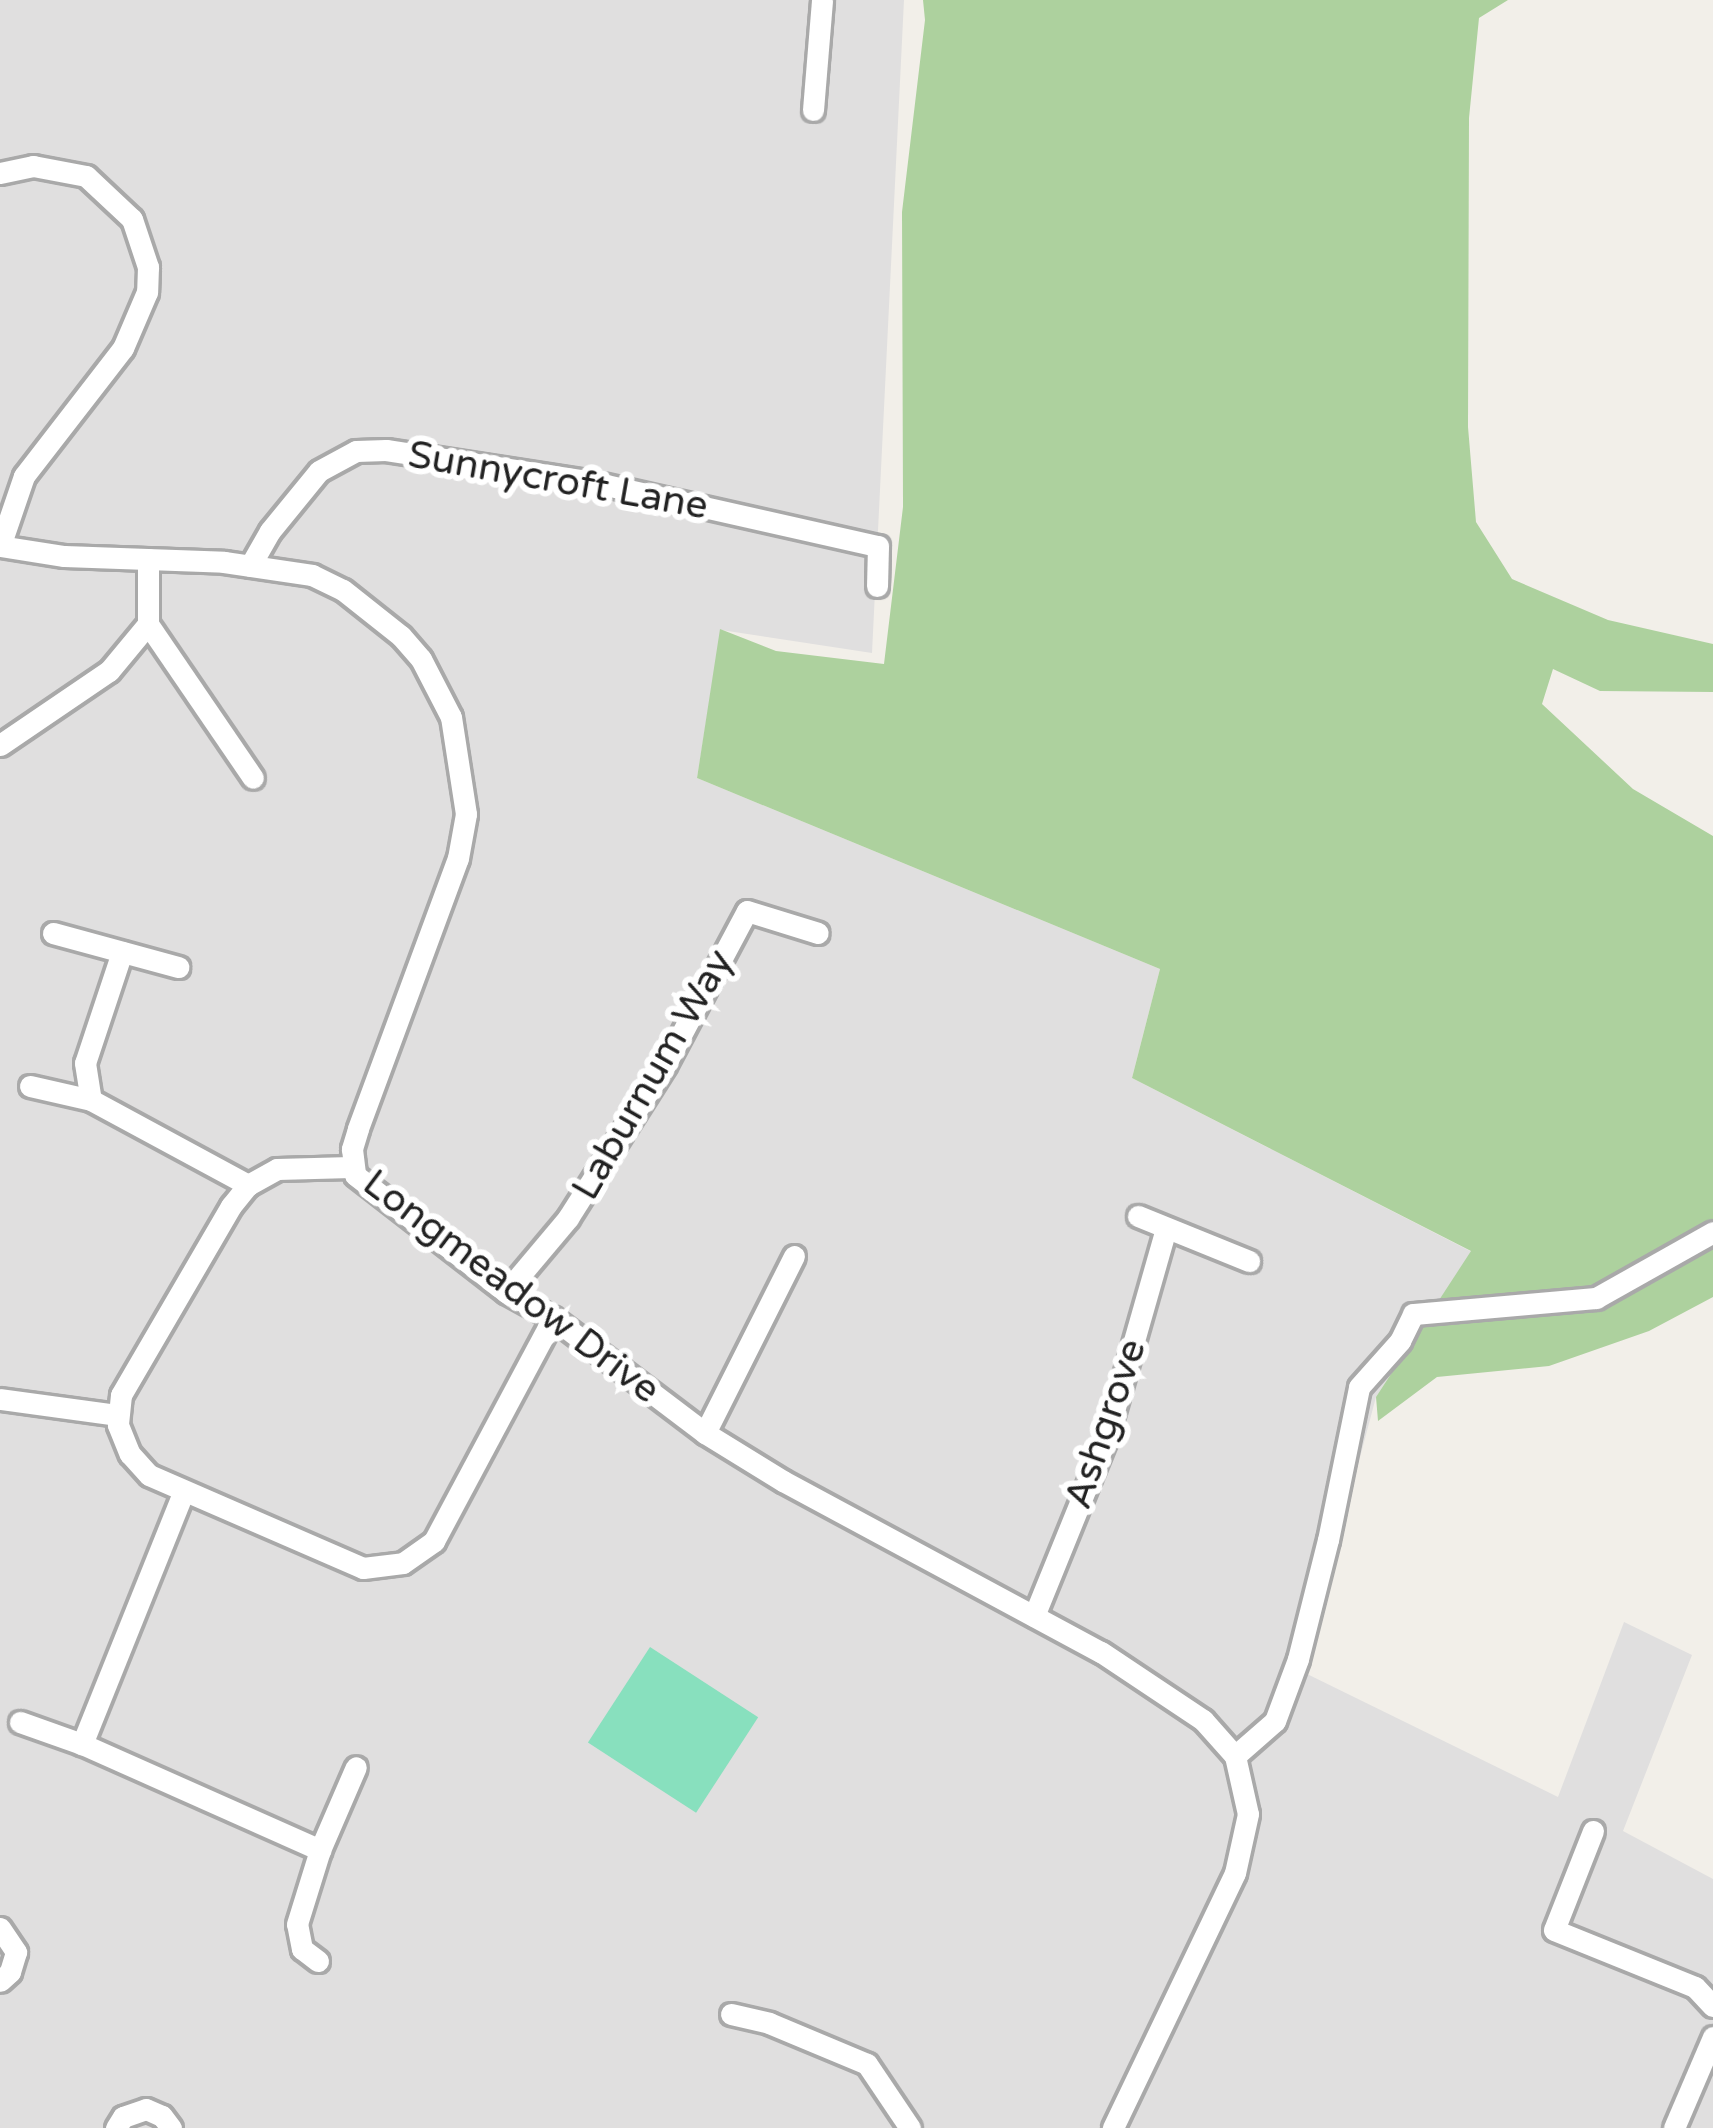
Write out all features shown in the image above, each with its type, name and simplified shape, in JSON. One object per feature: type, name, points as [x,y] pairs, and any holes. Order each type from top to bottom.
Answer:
[{"type":"street","points":[[813,110],[822,0]]},
{"type":"street","points":[[0,173],[33,166],[86,176],[132,219],[148,267],[146,292],[124,348],[24,476],[0,546]]},
{"type":"street","name":"Sunnycroft Lane","points":[[250,566],[270,531],[319,471],[356,451],[386,450],[593,482],[878,546],[877,586]]},
{"type":"street","name":"Longmeadow Drive","points":[[0,546],[64,556],[250,566],[312,575],[344,590],[401,637],[437,686],[460,750],[466,814],[458,858],[358,1129],[351,1167],[506,1292],[554,1318],[706,1433],[1101,1652],[1203,1720],[1235,1756]]},
{"type":"street","points":[[148,559],[148,624],[253,778]]},
{"type":"street","points":[[0,745],[109,671],[148,624]]},
{"type":"street","name":"Laburnum Way","points":[[506,1292],[580,1199],[665,1065],[747,911],[818,934]]},
{"type":"street","points":[[53,933],[178,967]]},
{"type":"street","points":[[91,1100],[85,1063],[122,952]]},
{"type":"street","points":[[30,1086],[91,1100],[248,1185]]},
{"type":"street","points":[[351,1167],[295,1165],[248,1185],[130,1376],[117,1414],[130,1454],[149,1475],[363,1568],[403,1563],[434,1541],[554,1318]]},
{"type":"street","points":[[1138,1216],[1249,1262]]},
{"type":"street","name":"Ashgrove","points":[[1034,1616],[1106,1439],[1166,1228]]},
{"type":"street","points":[[1113,2128],[1235,1873],[1248,1814],[1244,1774],[1235,1756],[1275,1721],[1298,1659],[1359,1387],[1400,1341],[1413,1314],[1596,1298],[1713,1232]]},
{"type":"street","points":[[706,1433],[794,1256]]},
{"type":"street","points":[[0,1399],[117,1414]]},
{"type":"street","points":[[82,1744],[183,1493]]},
{"type":"street","points":[[20,1722],[82,1744],[320,1850]]},
{"type":"street","points":[[318,1961],[302,1949],[296,1930],[320,1850],[356,1767]]},
{"type":"street","points":[[1593,1831],[1554,1930],[1695,1987],[1713,2006]]},
{"type":"street","points":[[0,1928],[16,1952],[10,1972],[0,1981]]},
{"type":"street","points":[[731,2014],[769,2023],[867,2064],[910,2128]]},
{"type":"street","points":[[1674,2128],[1713,2037]]},
{"type":"street","points":[[116,2128],[123,2117],[146,2109],[162,2116],[171,2128]]},
{"type":"shaded area","points":[[0,0],[904,0],[872,653],[721,630],[697,778],[1160,969],[1132,1078],[1472,1252],[1376,1397],[1303,1672],[1558,1797],[1624,1622],[1692,1655],[1623,1831],[1713,1879],[1713,2128],[0,2128]]},
{"type":"green space","points":[[923,0],[1508,0],[1479,18],[1469,118],[1468,427],[1476,522],[1512,579],[1608,620],[1713,644],[1713,692],[1600,691],[1553,669],[1542,704],[1633,789],[1713,836],[1713,1297],[1649,1331],[1549,1366],[1437,1377],[1378,1421],[1376,1397],[1471,1251],[1132,1078],[1160,969],[697,778],[720,629],[776,651],[884,664],[903,507],[902,212],[925,20]]},
{"type":"green space","points":[[650,1647],[758,1717],[696,1813],[588,1743]]}]
